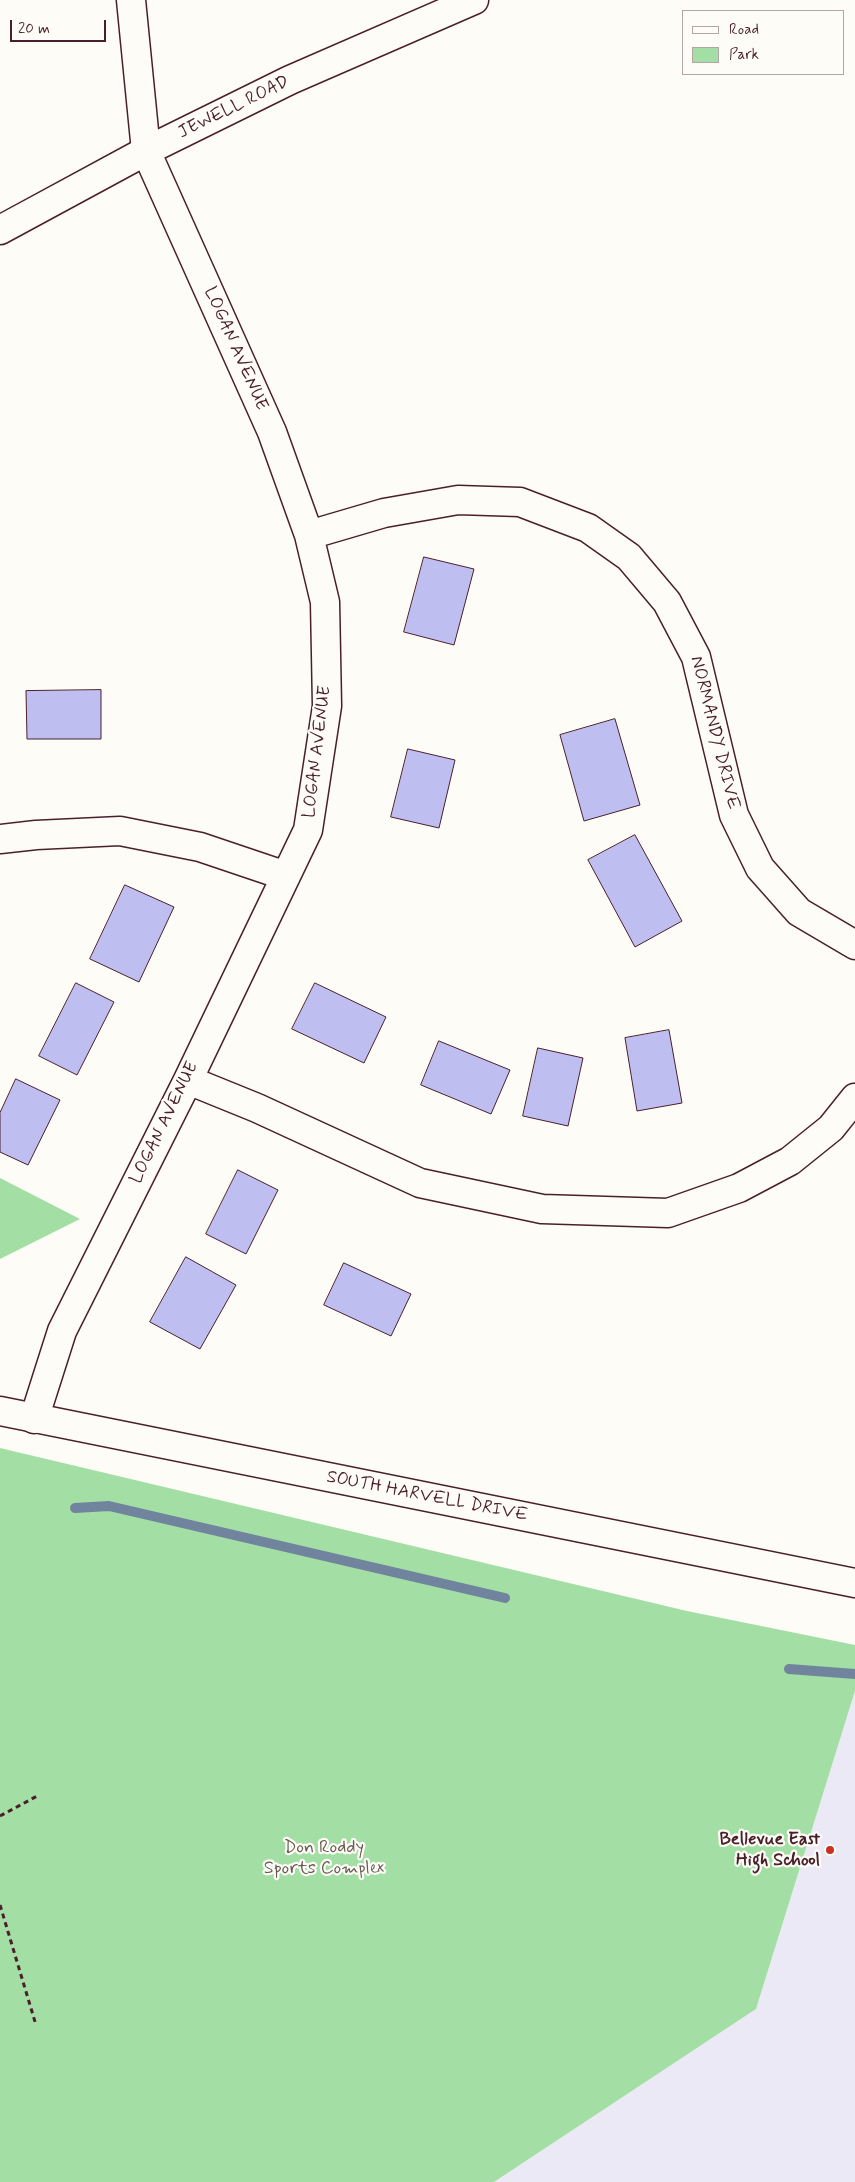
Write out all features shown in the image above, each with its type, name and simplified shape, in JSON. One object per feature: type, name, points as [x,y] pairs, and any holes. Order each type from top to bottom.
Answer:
[{"type":"street","name":"LOGAN AVENUE","points":[[34,1419],[62,1331],[188,1080],[308,830],[327,706],[325,602],[309,534],[272,432],[146,151],[130,0]]},
{"type":"street","name":"JEWELL ROAD","points":[[0,230],[146,151],[290,80],[474,0]]},
{"type":"street","name":"NORMANDY DRIVE","points":[[309,534],[384,513],[458,500],[520,502],[588,528],[629,557],[667,602],[696,657],[734,815],[760,868],[798,912],[855,945]]},
{"type":"street","points":[[0,839],[36,835],[120,831],[200,847],[286,876]]},
{"type":"street","points":[[188,1080],[257,1108],[420,1183],[542,1209],[668,1214],[738,1188],[790,1161],[831,1128],[855,1098]]},
{"type":"street","name":"SOUTH HARVELL DRIVE","points":[[0,1411],[855,1584]]},
{"type":"path","points":[[0,1816],[39,1795]]},
{"type":"path","points":[[0,1905],[36,2025]]},
{"type":"shaded area","name":"Bellevue East High School","points":[[855,1691],[855,2182],[494,2182],[756,2009]]},
{"type":"green space","points":[[0,1178],[80,1219],[0,1259]]},
{"type":"green space","name":"Don Roddy Sports Complex","points":[[0,1448],[687,1611],[855,1645],[855,1691],[756,2009],[494,2182],[0,2182]]},
{"type":"building","points":[[424,557],[474,569],[454,645],[404,632]]},
{"type":"building","points":[[101,690],[101,739],[27,739],[26,691]]},
{"type":"building","points":[[615,719],[640,805],[584,821],[560,735]]},
{"type":"building","points":[[408,749],[455,760],[439,828],[391,817]]},
{"type":"building","points":[[635,835],[682,921],[635,947],[588,860]]},
{"type":"building","points":[[125,885],[174,907],[139,982],[90,959]]},
{"type":"building","points":[[76,983],[114,1002],[77,1075],[39,1056]]},
{"type":"building","points":[[315,983],[386,1017],[364,1063],[292,1029]]},
{"type":"building","points":[[669,1030],[682,1103],[637,1111],[625,1038]]},
{"type":"building","points":[[439,1041],[510,1070],[491,1114],[421,1085]]},
{"type":"building","points":[[538,1048],[583,1058],[568,1126],[523,1116]]},
{"type":"building","points":[[16,1079],[60,1100],[28,1165],[0,1152],[0,1113]]},
{"type":"building","points":[[238,1170],[278,1190],[246,1254],[206,1234]]},
{"type":"building","points":[[186,1257],[236,1285],[200,1349],[150,1322]]},
{"type":"building","points":[[344,1263],[411,1294],[391,1336],[324,1305]]},
{"type":"waterway","points":[[75,1508],[109,1506],[505,1598]]},
{"type":"waterway","points":[[789,1669],[855,1674]]},
{"type":"place","name":"Bellevue East High School","points":[[830,1850]]}]
